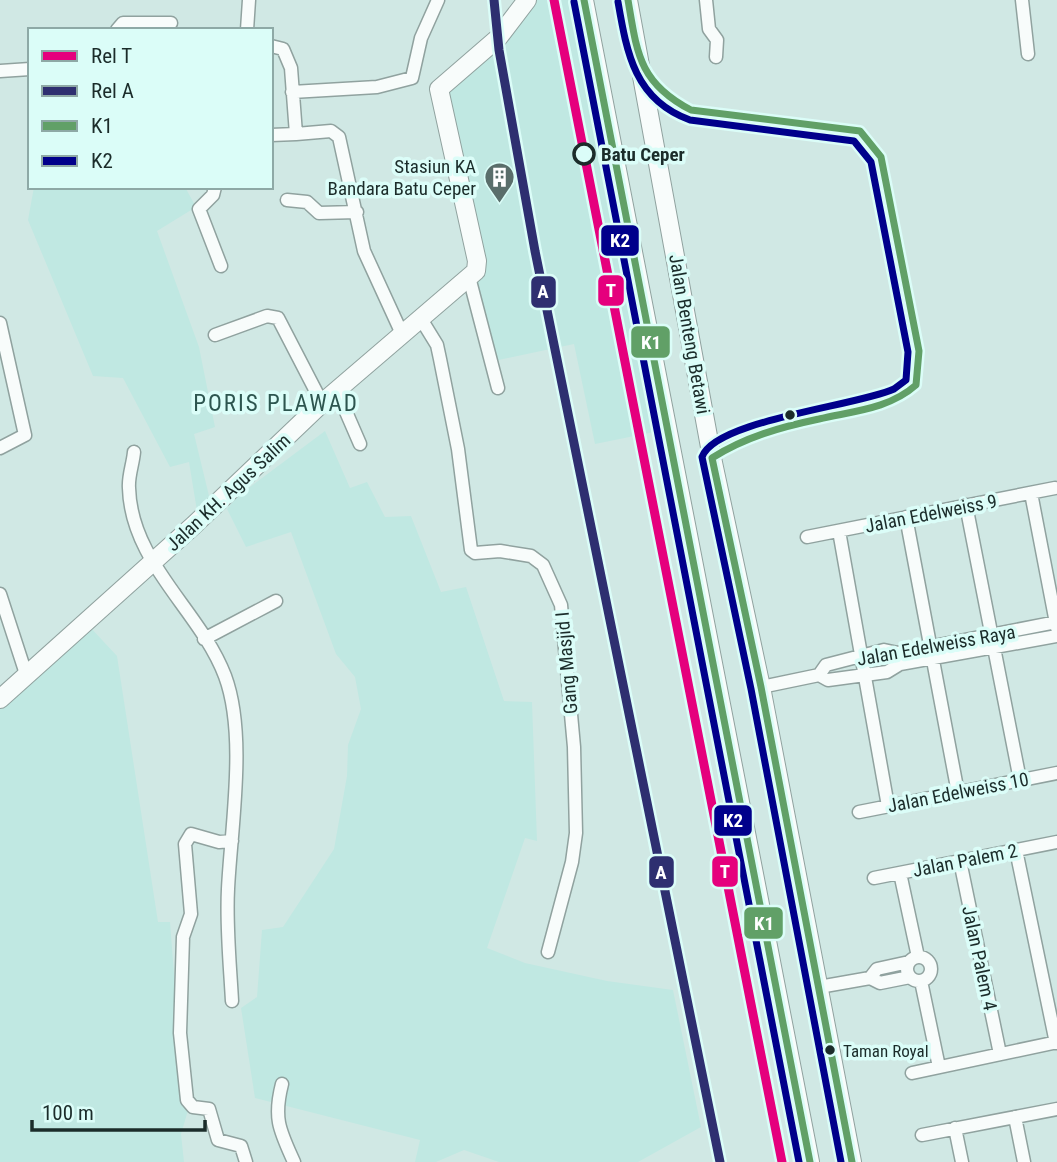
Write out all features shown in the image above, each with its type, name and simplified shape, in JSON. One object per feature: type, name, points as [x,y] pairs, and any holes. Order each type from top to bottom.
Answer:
[{"type":"main road","points":[[470,277],[476,271],[477,261],[439,89],[498,37],[527,0]]},
{"type":"main road","name":"Jalan Benteng Betawi","points":[[583,0],[810,1162]]},
{"type":"main road","name":"Jalan Benteng Betawi","points":[[628,0],[712,458],[761,687],[852,1162]]},
{"type":"main road","name":"Jalan KH. Agus Salim","points":[[0,699],[152,563],[322,403],[470,277]]},
{"type":"street","points":[[247,28],[248,0]]},
{"type":"street","points":[[292,92],[377,87],[412,78],[422,32],[438,0]]},
{"type":"street","points":[[706,0],[709,29],[717,40],[716,57]]},
{"type":"street","points":[[1022,0],[1028,54]]},
{"type":"street","points":[[119,28],[126,22],[171,23]]},
{"type":"street","points":[[273,46],[283,49],[291,68],[296,134]]},
{"type":"street","points":[[0,71],[28,69]]},
{"type":"street","points":[[273,135],[336,132],[357,212],[364,251],[403,336]]},
{"type":"street","points":[[214,189],[213,195],[199,209],[221,267]]},
{"type":"street","points":[[287,200],[307,202],[319,213],[357,212]]},
{"type":"street","points":[[470,277],[498,388]]},
{"type":"street","points":[[215,335],[267,316],[278,318],[322,403]]},
{"type":"street","name":"Gang Masjid I","points":[[421,319],[437,345],[458,449],[471,550],[475,553],[522,552],[531,556],[543,565],[561,606],[574,747],[576,834],[572,862],[548,952]]},
{"type":"street","points":[[0,323],[25,435],[0,448]]},
{"type":"street","points":[[337,391],[360,444]]},
{"type":"street","points":[[134,452],[129,480],[130,505],[152,563],[204,639],[226,678],[233,719],[235,779],[227,927],[232,1001]]},
{"type":"street","name":"Jalan Edelweiss 9","points":[[807,537],[1055,488]]},
{"type":"street","points":[[1031,493],[1057,624]]},
{"type":"street","points":[[966,505],[1020,780]]},
{"type":"street","points":[[906,517],[958,793]]},
{"type":"street","points":[[839,531],[888,806]]},
{"type":"street","points":[[0,594],[26,674]]},
{"type":"street","points":[[204,639],[276,601]]},
{"type":"street","name":"Jalan Edelweiss Raya","points":[[993,642],[1057,624]]},
{"type":"street","name":"Jalan Edelweiss Raya","points":[[761,687],[819,675],[828,680],[887,671],[932,653],[993,642],[1057,636]]},
{"type":"street","name":"Jalan Edelweiss Raya","points":[[819,675],[826,665],[884,650],[898,653],[932,653]]},
{"type":"street","name":"Jalan Edelweiss 10","points":[[859,812],[1057,773]]},
{"type":"street","points":[[232,841],[219,842],[191,834],[185,844],[189,864],[191,914],[181,957],[180,1044],[187,1100],[193,1107],[209,1109],[218,1140],[241,1146],[246,1162]]},
{"type":"street","name":"Jalan Palem 2","points":[[874,878],[1057,842]]},
{"type":"street","points":[[912,1073],[1056,1042],[1016,850]]},
{"type":"street","name":"Jalan Palem 4","points":[[960,861],[1000,1054]]},
{"type":"street","points":[[900,873],[916,979],[939,1067]]},
{"type":"street","points":[[819,987],[870,978],[880,984],[927,978],[931,967],[929,961],[913,960],[877,969],[870,978]]},
{"type":"street","points":[[282,1084],[277,1121],[294,1162]]},
{"type":"street","points":[[922,1135],[1057,1109]]},
{"type":"street","points":[[1015,1117],[1024,1162]]},
{"type":"street","points":[[956,1128],[962,1162]]},
{"type":"shaded area","points":[[532,0],[569,0],[654,432],[595,444],[574,344],[494,361],[472,277],[443,88]]},
{"type":"shaded area","points":[[34,189],[186,189],[196,207],[157,231],[199,347],[215,427],[194,434],[211,504],[198,517],[189,462],[170,467],[123,378],[93,376],[28,220]]},
{"type":"shaded area","points":[[325,431],[350,488],[367,482],[385,517],[411,516],[441,592],[466,587],[504,701],[532,702],[537,841],[525,838],[487,948],[525,963],[607,981],[673,990],[701,1127],[638,1162],[499,1162],[464,1150],[436,1162],[415,1162],[420,1140],[255,1098],[241,1008],[257,997],[262,930],[283,927],[334,849],[347,776],[348,745],[361,709],[355,677],[336,654],[291,532],[246,547],[227,509],[238,496]]},
{"type":"shaded area","points":[[89,626],[117,656],[158,922],[170,922],[181,1065],[189,1107],[181,1134],[184,1162],[0,1162],[0,709]]},
{"type":"rail line","name":"A","points":[[494,0],[499,50],[535,251],[720,1162]]},
{"type":"rail line","name":"T","points":[[554,0],[782,1162]]},
{"type":"transit line","name":"K1","points":[[584,0],[810,1162]]},
{"type":"transit line","name":"K1","points":[[628,0],[634,36],[643,65],[660,89],[691,110],[860,131],[881,157],[919,351],[916,385],[894,399],[870,408],[764,434],[737,444],[712,458],[761,687],[852,1162]]},
{"type":"transit line","name":"K2","points":[[574,2],[799,1162]]},
{"type":"transit line","name":"K2","points":[[618,2],[625,40],[637,73],[645,88],[671,111],[690,120],[854,141],[871,162],[908,352],[906,380],[894,389],[732,433],[712,444],[702,457],[751,689],[841,1162]]},
{"type":"place","name":"Batu Ceper","points":[[584,154]]},
{"type":"place","name":"Stasiun KA Bandara Batu Ceper","points":[[499,204]]},
{"type":"place","name":"Taman Royal","points":[[830,1050]]},
{"type":"district","name":"PORIS PLAWAD","points":[[276,403]]}]
